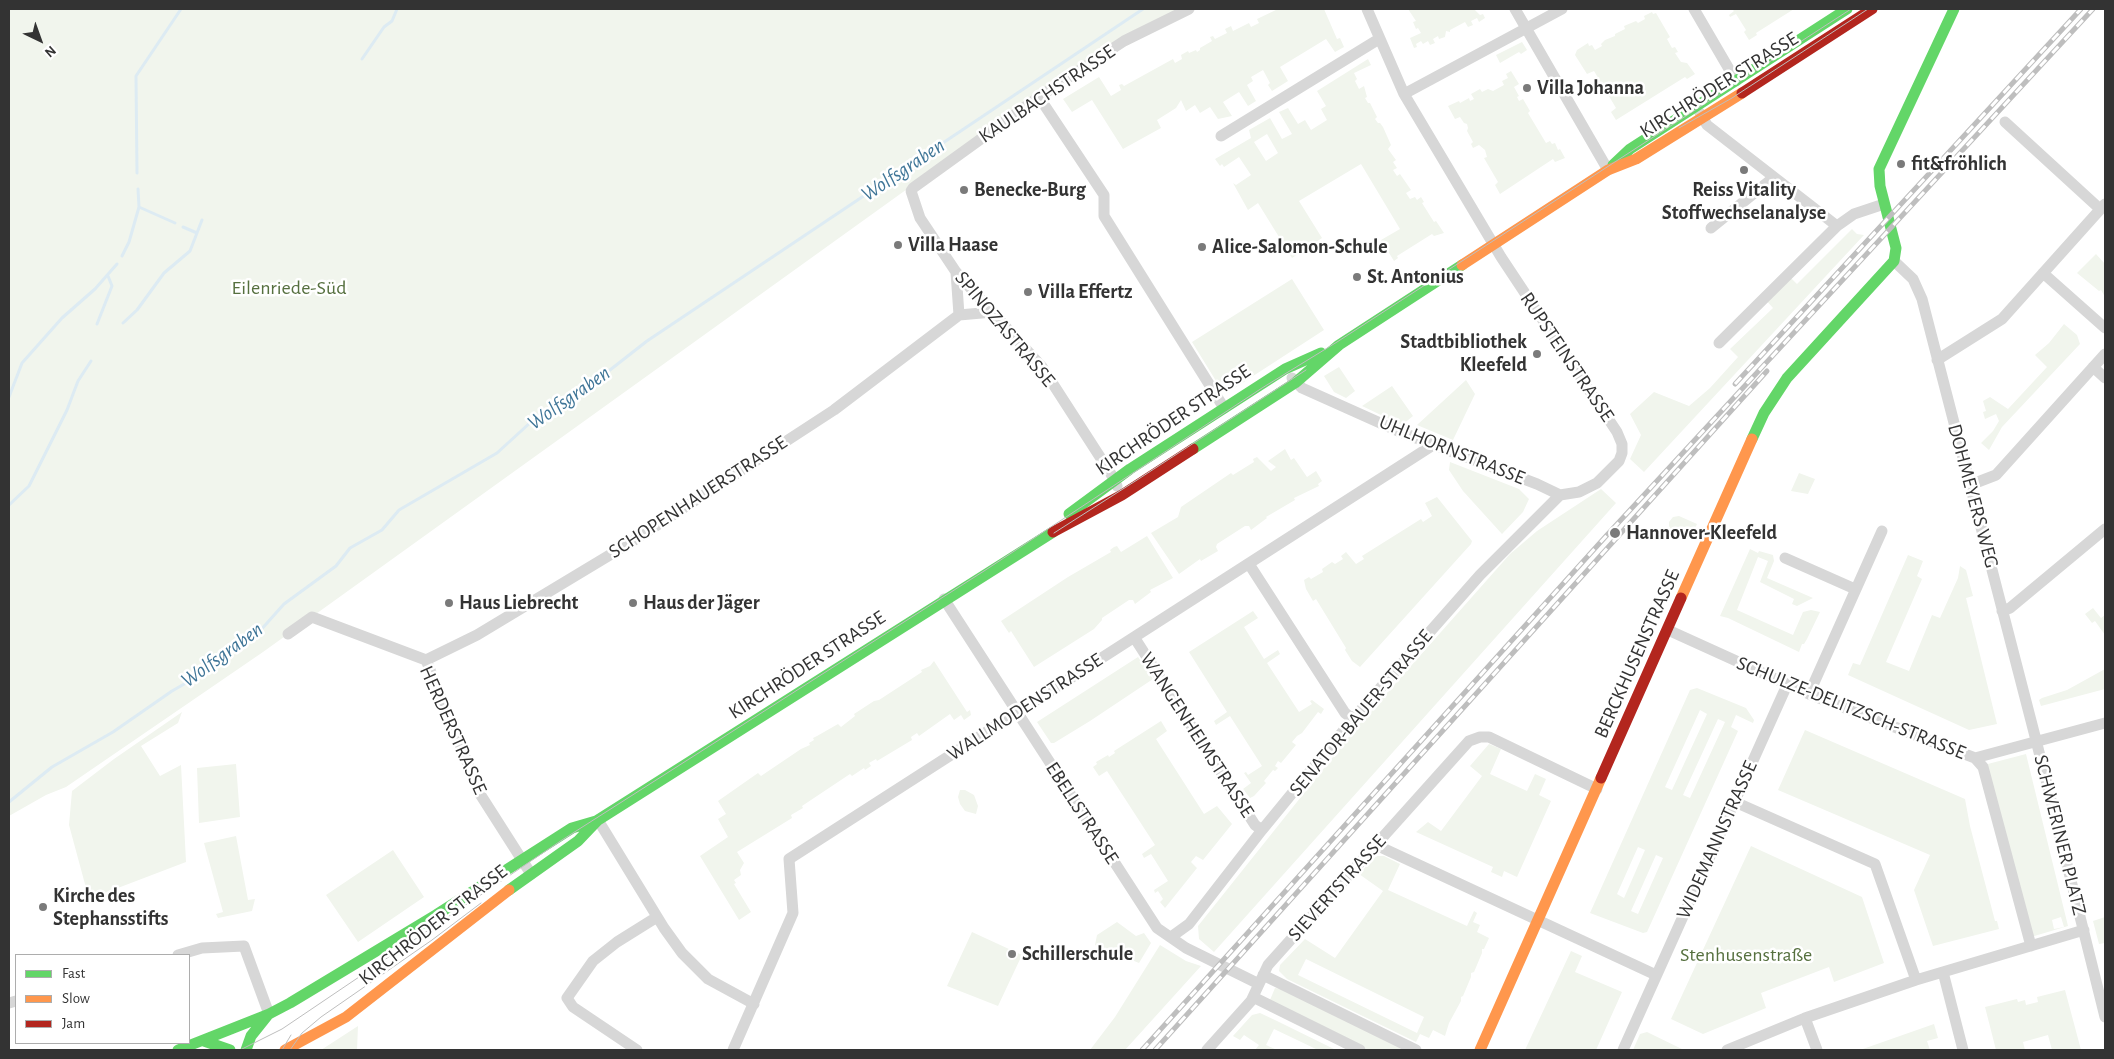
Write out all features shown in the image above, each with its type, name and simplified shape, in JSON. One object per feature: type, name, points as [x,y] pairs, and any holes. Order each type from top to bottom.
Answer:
[{"type":"main road","name":"KIRCHRÖDER STRASSE","points":[[285,1050],[297,1046],[346,1017],[531,874],[578,841],[598,820],[1036,541],[1122,494],[1295,382],[1339,345],[1608,170],[1630,149],[1847,9]]},
{"type":"main road","name":"KIRCHRÖDER STRASSE","points":[[1608,170],[1636,159],[1872,9]]},
{"type":"main road","points":[[1894,260],[1896,248],[1884,204],[1878,169],[1954,9]]},
{"type":"main road","name":"BERCKHUSENSTRASSE","points":[[1480,1050],[1758,425],[1771,400],[1787,378],[1894,260]]},
{"type":"main road","name":"KIRCHRÖDER STRASSE","points":[[1036,541],[1114,480],[1224,408],[1285,369],[1339,345]]},
{"type":"main road","name":"KIRCHRÖDER STRASSE","points":[[178,1050],[269,1014],[315,989],[572,828],[598,820]]},
{"type":"main road","points":[[463,898],[473,903],[475,908],[473,918]]},
{"type":"main road","points":[[246,1050],[251,1036],[269,1014]]},
{"type":"main road","points":[[204,1041],[230,1050]]},
{"type":"street","name":"KAULBACHSTRASSE","points":[[911,191],[1039,97],[1124,41],[1189,9]]},
{"type":"street","name":"RUPSTEINSTRASSE","points":[[1366,9],[1404,94],[1500,257],[1617,432],[1622,444],[1622,453],[1619,461],[1588,489],[1560,495]]},
{"type":"street","points":[[1515,9],[1608,170]]},
{"type":"street","points":[[1404,94],[1562,9]]},
{"type":"street","points":[[1694,9],[1736,81]]},
{"type":"street","points":[[1221,136],[1379,39]]},
{"type":"street","points":[[1039,97],[1104,195],[1104,216],[1224,408]]},
{"type":"street","points":[[1695,107],[1707,125],[1837,226]]},
{"type":"street","points":[[1937,360],[2002,319],[2103,206],[2005,122]]},
{"type":"street","points":[[1711,228],[1773,178]]},
{"type":"street","name":"SPINOZASTRASSE","points":[[911,191],[920,218],[956,272],[1042,367],[1120,491]]},
{"type":"street","points":[[1719,343],[1837,226],[1854,214],[1884,204]]},
{"type":"street","name":"DOHMEYERS WEG","points":[[1894,260],[1913,280],[1922,299],[2036,740]]},
{"type":"street","points":[[956,272],[959,315],[993,312]]},
{"type":"street","points":[[2043,274],[2105,328]]},
{"type":"street","name":"SCHOPENHAUERSTRASSE","points":[[426,660],[477,635],[641,536],[834,410],[959,315]]},
{"type":"street","points":[[1970,485],[1996,475],[2105,354]]},
{"type":"street","points":[[2093,367],[2105,378]]},
{"type":"street","name":"UHLHORNSTRASSE","points":[[1285,369],[1302,388],[1433,445],[1537,484],[1560,495]]},
{"type":"street","name":"WALLMODENSTRASSE","points":[[733,1050],[793,913],[789,859],[1433,445]]},
{"type":"street","name":"SENATOR-BAUER-STRASSE","points":[[1171,937],[1189,924],[1262,830],[1353,719],[1480,575],[1560,495]]},
{"type":"street","points":[[2002,611],[2010,608],[2105,529]]},
{"type":"street","points":[[1809,694],[1882,531]]},
{"type":"street","points":[[1785,558],[1855,589]]},
{"type":"street","points":[[1249,564],[1345,713],[1353,719]]},
{"type":"street","name":"EBELLSTRASSE","points":[[944,599],[1157,928],[1202,956],[1261,980],[1416,1050]]},
{"type":"street","name":"HERDERSTRASSE","points":[[288,634],[312,617],[426,660],[480,794],[531,874]]},
{"type":"street","name":"SCHULZE-DELITZSCH-STRASSE","points":[[1668,630],[1787,685],[1975,758],[2105,722]]},
{"type":"street","name":"WANGENHEIMSTRASSE","points":[[1134,637],[1255,825],[1262,830]]},
{"type":"street","name":"WIDEMANNSTRASSE","points":[[1623,1050],[1787,685]]},
{"type":"street","name":"SIEVERTSTRASSE","points":[[1207,1050],[1253,997],[1268,965],[1469,742],[1480,737],[1489,737],[1597,789]]},
{"type":"street","name":"SCHWERINER PLATZ","points":[[2036,740],[2105,1017]]},
{"type":"street","points":[[1975,758],[1983,767],[2031,946]]},
{"type":"street","points":[[1735,802],[1875,864],[1916,980]]},
{"type":"street","points":[[598,820],[657,917],[682,952],[708,979],[754,1004]]},
{"type":"street","points":[[1376,846],[1656,975]]},
{"type":"street","points":[[637,1050],[573,1008],[567,998],[593,961],[617,942],[657,917]]},
{"type":"street","points":[[1727,1050],[1805,1018],[1916,980],[2084,930]]},
{"type":"street","points":[[181,954],[202,948],[244,946],[269,1014]]},
{"type":"street","points":[[1943,972],[1964,1050]]},
{"type":"street","points":[[1253,997],[1360,1050]]},
{"type":"street","points":[[1805,1018],[1817,1050]]},
{"type":"green space","name":"Eilenriede-Süd","points":[[9,9],[1189,9],[1039,97],[903,192],[263,652],[66,787],[46,795],[9,816]]},
{"type":"green space","points":[[1278,9],[1324,9],[1337,39],[1340,38],[1344,47],[1335,52],[1326,39],[1280,67],[1288,81],[1272,91],[1263,70],[1251,77],[1253,81],[1247,85],[1256,101],[1248,106],[1239,92],[1223,102],[1232,116],[1218,119],[1210,107],[1200,113],[1195,105],[1186,111],[1181,100],[1176,108],[1157,120],[1161,128],[1123,149],[1092,100],[1072,112],[1063,99],[1099,77],[1111,96],[1121,90],[1119,85],[1122,84],[1124,86],[1173,59],[1175,63],[1182,59],[1181,55],[1188,51],[1189,53],[1196,50],[1197,52],[1212,41],[1210,37],[1213,36],[1215,39],[1227,33],[1225,29],[1231,26],[1233,31],[1249,23],[1251,27],[1259,23],[1257,19]]},
{"type":"green space","points":[[1408,9],[1474,9],[1480,15],[1483,14],[1485,18],[1479,22],[1477,18],[1471,21],[1473,25],[1468,27],[1465,22],[1450,30],[1450,32],[1446,31],[1445,37],[1439,39],[1438,36],[1433,39],[1435,43],[1430,45],[1428,41],[1423,44],[1421,41],[1414,48],[1410,38],[1421,33],[1418,28],[1416,29],[1413,22],[1416,21]]},
{"type":"green space","points":[[1732,9],[1794,9],[1756,33],[1757,35],[1749,40],[1744,32],[1746,30],[1736,14],[1730,17],[1729,15],[1734,11]]},
{"type":"green space","points":[[1652,12],[1653,14],[1656,13],[1670,37],[1667,39],[1672,48],[1675,47],[1678,52],[1675,53],[1681,62],[1687,63],[1695,74],[1687,79],[1685,77],[1616,120],[1611,112],[1616,108],[1594,71],[1587,74],[1575,55],[1577,50],[1588,43],[1595,50],[1602,46],[1601,44],[1605,40],[1625,29],[1624,26],[1636,21],[1638,23],[1645,19],[1644,16]]},
{"type":"green space","points":[[1522,42],[1527,50],[1521,54],[1519,52],[1500,63],[1496,55]]},
{"type":"green space","points":[[1368,59],[1371,65],[1354,73],[1357,79],[1355,81],[1359,89],[1364,86],[1367,97],[1365,98],[1370,103],[1377,117],[1375,119],[1383,127],[1391,145],[1388,149],[1396,160],[1393,162],[1397,168],[1393,170],[1397,176],[1400,174],[1411,190],[1406,193],[1410,199],[1415,197],[1417,200],[1421,197],[1424,202],[1422,203],[1434,222],[1436,221],[1444,233],[1434,236],[1432,234],[1397,256],[1398,258],[1394,261],[1381,240],[1400,229],[1361,164],[1299,201],[1322,238],[1292,258],[1258,203],[1248,210],[1233,183],[1236,185],[1251,175],[1239,157],[1224,167],[1222,164],[1220,166],[1215,159],[1251,138],[1249,130],[1270,118],[1282,139],[1292,134],[1279,112],[1288,108],[1298,124],[1305,120],[1311,130],[1327,120],[1321,109],[1326,106],[1317,91]],"holes":[[[1267,134],[1278,153],[1266,161],[1254,142]]]},
{"type":"green space","points":[[1511,71],[1519,84],[1514,87],[1519,96],[1517,97],[1519,101],[1523,99],[1530,111],[1528,113],[1546,143],[1550,141],[1552,144],[1555,143],[1565,158],[1555,162],[1553,159],[1500,194],[1495,185],[1498,182],[1484,158],[1487,157],[1485,150],[1479,145],[1473,148],[1471,144],[1473,142],[1467,131],[1467,124],[1460,117],[1455,119],[1448,106],[1469,98],[1470,101],[1474,99],[1471,94],[1480,89],[1482,92],[1488,89],[1493,91],[1504,85],[1502,81],[1508,78],[1506,74]]},
{"type":"green space","points":[[1852,229],[1857,234],[1864,235],[1644,472],[1630,459],[1641,435],[1630,414],[1654,392],[1689,406],[1710,388],[1738,357],[1730,349],[1773,308],[1764,298],[1788,275],[1797,284]]},
{"type":"green space","points":[[2096,254],[2105,264],[2105,297],[2101,290],[2099,291],[2077,273]]},
{"type":"green space","points":[[1292,279],[1324,330],[1230,391],[1221,389],[1192,342]]},
{"type":"green space","points":[[2064,324],[2077,335],[2080,344],[2002,427],[1989,450],[1981,443],[1993,431],[1999,421],[1996,414],[1985,419],[1983,412],[1986,411],[1983,401],[1990,397],[2008,409],[2047,367],[2035,355],[2049,343]]},
{"type":"green space","points":[[1339,367],[1355,391],[1346,398],[1334,392],[1324,376]]},
{"type":"green space","points":[[1466,380],[1475,394],[1453,440],[1417,425]]},
{"type":"green space","points":[[1392,386],[1413,416],[1402,425],[1362,406]]},
{"type":"green space","points":[[1285,449],[1291,460],[1294,458],[1307,477],[1316,471],[1322,481],[1318,484],[1319,486],[1294,498],[1295,500],[1266,517],[1251,530],[1249,526],[1245,526],[1217,544],[1218,551],[1201,561],[1200,559],[1179,574],[1151,533],[1178,517],[1181,507],[1231,473],[1233,475],[1254,462],[1253,459],[1257,457],[1271,471],[1276,467],[1268,461]]},
{"type":"green space","points":[[1450,462],[1519,489],[1529,499],[1523,512],[1502,534],[1463,491],[1449,470]]},
{"type":"green space","points":[[1799,473],[1815,479],[1808,494],[1791,491]]},
{"type":"green space","points":[[1601,489],[1616,503],[1214,952],[1199,939],[1198,926],[1356,728],[1510,554],[1537,531]]},
{"type":"green space","points":[[1437,497],[1472,541],[1471,544],[1360,667],[1352,661],[1316,599],[1313,601],[1306,589],[1304,580],[1309,577],[1311,579],[1323,572],[1322,569],[1332,562],[1335,564],[1343,559],[1341,556],[1346,552],[1356,564],[1364,559],[1362,556],[1421,519],[1423,522],[1432,516],[1425,503]]},
{"type":"green space","points":[[1679,516],[1697,524],[1690,539],[1672,531],[1669,526],[1669,522],[1673,517]]},
{"type":"green space","points":[[1147,536],[1173,578],[1150,590],[1151,592],[1135,604],[1133,600],[1129,600],[1102,618],[1094,629],[1034,667],[1011,631],[1009,633],[1001,621],[1068,577],[1111,552],[1110,550],[1114,547],[1117,546],[1121,552]]},
{"type":"green space","points":[[1750,549],[1758,553],[1759,551],[1773,555],[1774,561],[1767,578],[1813,598],[1797,606],[1792,604],[1794,599],[1760,582],[1768,561],[1758,557],[1737,610],[1793,635],[1803,612],[1811,610],[1820,612],[1799,652],[1720,616]]},
{"type":"green space","points":[[1908,555],[1923,561],[1917,576],[1922,579],[1886,662],[1909,671],[1932,615],[1940,618],[1958,578],[1960,566],[1966,570],[1973,596],[1966,598],[1997,724],[1969,730],[1848,675],[1853,663],[1860,665]]},
{"type":"green space","points":[[2093,608],[2101,618],[2105,615],[2105,635],[2095,621],[2092,623],[2085,614]]},
{"type":"green space","points":[[1253,611],[1258,618],[1244,627],[1264,659],[1278,650],[1280,654],[1267,663],[1299,712],[1312,704],[1310,701],[1312,700],[1324,709],[1321,714],[1318,712],[1302,733],[1292,742],[1296,745],[1281,763],[1278,761],[1275,766],[1278,768],[1275,771],[1273,770],[1264,781],[1266,783],[1250,798],[1243,789],[1251,783],[1244,773],[1246,772],[1248,775],[1262,766],[1230,716],[1216,725],[1214,721],[1227,712],[1189,652]]},
{"type":"green space","points":[[1138,657],[1153,679],[1090,721],[1051,743],[1037,722]]},
{"type":"green space","points":[[934,661],[967,712],[970,710],[971,715],[964,720],[961,715],[954,720],[950,714],[919,736],[917,733],[911,737],[912,740],[877,761],[876,759],[869,763],[871,766],[865,770],[864,768],[852,776],[850,774],[802,806],[803,808],[791,815],[792,818],[737,852],[744,863],[740,870],[741,875],[734,880],[736,883],[734,884],[751,912],[739,920],[700,856],[728,837],[718,819],[726,814],[718,801],[758,773],[761,776],[810,745],[809,743],[814,740],[813,738],[838,724],[841,727],[855,716],[854,714],[922,672],[921,670],[930,666]]},
{"type":"green space","points":[[2105,669],[2105,689],[2041,706],[2039,700],[2042,698],[2067,690]]},
{"type":"green space","points":[[1697,688],[1746,708],[1754,720],[1753,723],[1736,715],[1731,727],[1738,731],[1647,932],[1643,933],[1590,913],[1690,690]],"holes":[[[1700,710],[1707,714],[1672,790],[1665,787]],[[1718,719],[1725,722],[1690,798],[1683,795]],[[1638,847],[1645,850],[1624,898],[1617,894]],[[1656,855],[1663,858],[1638,914],[1631,911]]]},
{"type":"green space","points":[[182,712],[178,723],[141,746],[160,776],[181,765],[186,862],[89,899],[69,825],[72,791]]},
{"type":"green space","points":[[1161,721],[1167,731],[1156,739],[1204,814],[1217,806],[1232,824],[1203,860],[1196,856],[1191,862],[1197,868],[1165,908],[1160,902],[1163,899],[1158,891],[1155,893],[1154,890],[1168,881],[1151,854],[1144,858],[1142,854],[1155,845],[1107,771],[1099,776],[1093,767],[1097,764],[1096,762],[1108,755],[1109,757],[1115,753],[1114,751]]},
{"type":"green space","points":[[1805,730],[1965,799],[1970,826],[1995,921],[1997,921],[1999,929],[1933,946],[1914,890],[1930,855],[1778,790]]},
{"type":"green space","points":[[1489,744],[1501,749],[1490,774],[1527,791],[1535,774],[1546,779],[1539,795],[1551,801],[1517,877],[1504,871],[1502,877],[1491,872],[1493,867],[1416,832],[1428,822],[1441,831],[1482,776],[1470,766]]},
{"type":"green space","points":[[2026,754],[2068,926],[2031,937],[1984,765]],"holes":[[[2061,917],[2064,927],[2054,929],[2052,920]]]},
{"type":"green space","points":[[236,764],[240,817],[199,823],[197,768]]},
{"type":"green space","points":[[960,790],[965,790],[974,795],[978,806],[976,814],[965,811],[960,804],[958,797]]},
{"type":"green space","points":[[236,836],[248,900],[255,899],[252,911],[218,918],[216,914],[223,912],[204,843]]},
{"type":"green space","name":"Stenhusenstraße","points":[[1751,846],[1862,897],[1884,963],[1834,982],[1829,967],[1761,993],[1766,1008],[1703,1034],[1671,1019]]},
{"type":"green space","points":[[393,850],[424,897],[358,942],[326,895]]},
{"type":"green space","points":[[1376,856],[1384,856],[1400,864],[1388,890],[1467,926],[1474,911],[1477,913],[1473,922],[1480,925],[1477,932],[1489,938],[1484,949],[1482,949],[1474,972],[1471,973],[1471,977],[1449,1023],[1445,1036],[1433,1030],[1429,1038],[1420,1034],[1416,1042],[1287,979],[1279,971],[1280,965],[1305,939],[1335,958],[1383,891],[1359,874]],"holes":[[[1306,959],[1424,1017],[1417,1033],[1298,975]]]},
{"type":"green space","points":[[2105,917],[2105,943],[2099,944],[2093,921]]},
{"type":"green space","points":[[1117,922],[1136,936],[1144,933],[1151,943],[1139,963],[1095,945],[1097,935]]},
{"type":"green space","points":[[972,932],[1022,955],[998,1006],[947,986]]},
{"type":"green space","points":[[1160,945],[1186,961],[1201,966],[1125,1050],[1090,1050],[1115,1017]]},
{"type":"green space","points":[[1571,951],[1582,956],[1575,972],[1622,992],[1596,1050],[1525,1050]]},
{"type":"green space","points":[[1275,988],[1281,989],[1409,1050],[1368,1050],[1274,1005],[1270,1000]]},
{"type":"green space","points":[[2065,990],[2081,1050],[2052,1050],[2048,1035],[2023,1042],[2025,1050],[1996,1050],[1985,1007],[2017,999],[2018,1002],[2025,1000],[2026,1005],[2038,1002],[2037,997]]},
{"type":"green space","points":[[1260,1013],[1336,1050],[1318,1050],[1274,1029],[1266,1045],[1277,1050],[1255,1050],[1259,1045],[1244,1035],[1240,1040],[1233,1036],[1252,1015]]},
{"type":"green space","points":[[1934,1024],[1938,1038],[1927,1041],[1930,1050],[1860,1050]]},
{"type":"green space","points":[[358,1026],[357,1050],[321,1050]]},
{"type":"green space","points":[[1647,1032],[1684,1050],[1633,1050],[1640,1034]]},
{"type":"waterway","points":[[137,173],[136,76],[181,9]]},
{"type":"waterway","points":[[362,59],[384,27],[392,21],[397,9]]},
{"type":"waterway","name":"Wolfsgraben","points":[[9,802],[52,767],[113,732],[172,691],[207,671],[238,645],[259,632],[284,604],[336,566],[350,548],[382,530],[399,510],[497,453],[543,411],[578,395],[647,341],[1143,9]]},
{"type":"waterway","points":[[122,256],[129,242],[139,207],[138,189]]},
{"type":"waterway","points":[[139,207],[175,223]]},
{"type":"waterway","points":[[123,323],[137,310],[164,273],[190,251],[202,220]]},
{"type":"waterway","points":[[183,227],[197,233]]},
{"type":"waterway","points":[[9,397],[22,363],[62,318],[95,289],[117,264]]},
{"type":"waterway","points":[[97,324],[112,286],[108,276]]},
{"type":"waterway","points":[[9,505],[29,486],[67,410],[78,381],[91,361]]},
{"type":"tram line","points":[[240,1050],[282,1029],[562,840],[984,571],[1262,388],[1337,342],[1851,9]]},
{"type":"tram line","points":[[1679,128],[1732,98],[1868,9]]},
{"type":"tram line","points":[[1054,533],[1306,370]]},
{"type":"tram line","points":[[290,1050],[302,1033],[321,1017],[432,940],[481,903]]},
{"type":"tram line","points":[[282,1050],[291,1035]]},
{"type":"railway","points":[[1735,384],[2081,9]]},
{"type":"railway","points":[[1142,1050],[1607,535],[2093,9]]},
{"type":"railway","points":[[1155,1050],[1767,371]]},
{"type":"traffic: fast","points":[[1613,165],[1630,149],[1847,9]]},
{"type":"traffic: fast","points":[[1752,439],[1764,413],[1787,378],[1894,261],[1896,248],[1880,186],[1879,169],[1954,9]]},
{"type":"traffic: fast","points":[[1193,449],[1295,383],[1339,345],[1462,265]]},
{"type":"traffic: fast","points":[[1069,514],[1130,469],[1285,369],[1321,353]]},
{"type":"traffic: fast","points":[[509,890],[578,841],[598,820],[1053,532]]},
{"type":"traffic: fast","points":[[178,1050],[269,1014],[290,1003],[436,915],[572,828],[596,821]]},
{"type":"traffic: fast","points":[[246,1050],[251,1036],[267,1016]]},
{"type":"traffic: fast","points":[[204,1041],[230,1050]]},
{"type":"traffic: slow","points":[[1462,265],[1608,170],[1636,159],[1742,93]]},
{"type":"traffic: slow","points":[[1681,598],[1752,439]]},
{"type":"traffic: slow","points":[[1480,1050],[1601,778]]},
{"type":"traffic: slow","points":[[285,1050],[346,1017],[509,890]]},
{"type":"traffic: jam","points":[[1742,93],[1872,9]]},
{"type":"traffic: jam","points":[[1053,532],[1122,495],[1193,449]]},
{"type":"traffic: jam","points":[[1601,778],[1681,598]]},
{"type":"place","name":"Villa Johanna","points":[[1527,88]]},
{"type":"place","name":"fit&fröhlich","points":[[1901,164]]},
{"type":"place","name":"Reiss Vitality Stoffwechselanalyse","points":[[1744,170]]},
{"type":"place","name":"Benecke-Burg","points":[[964,190]]},
{"type":"place","name":"Villa Haase","points":[[898,245]]},
{"type":"place","name":"Alice-Salomon-Schule","points":[[1202,247]]},
{"type":"place","name":"St. Antonius","points":[[1357,277]]},
{"type":"place","name":"Villa Effertz","points":[[1028,292]]},
{"type":"place","name":"Stadtbibliothek Kleefeld","points":[[1537,354]]},
{"type":"place","name":"Hannover-Kleefeld","points":[[1615,533]]},
{"type":"place","name":"Haus Liebrecht","points":[[449,603]]},
{"type":"place","name":"Haus der Jäger","points":[[633,603]]},
{"type":"place","name":"Kirche des Stephansstifts","points":[[43,907]]},
{"type":"place","name":"Schillerschule","points":[[1012,954]]}]
